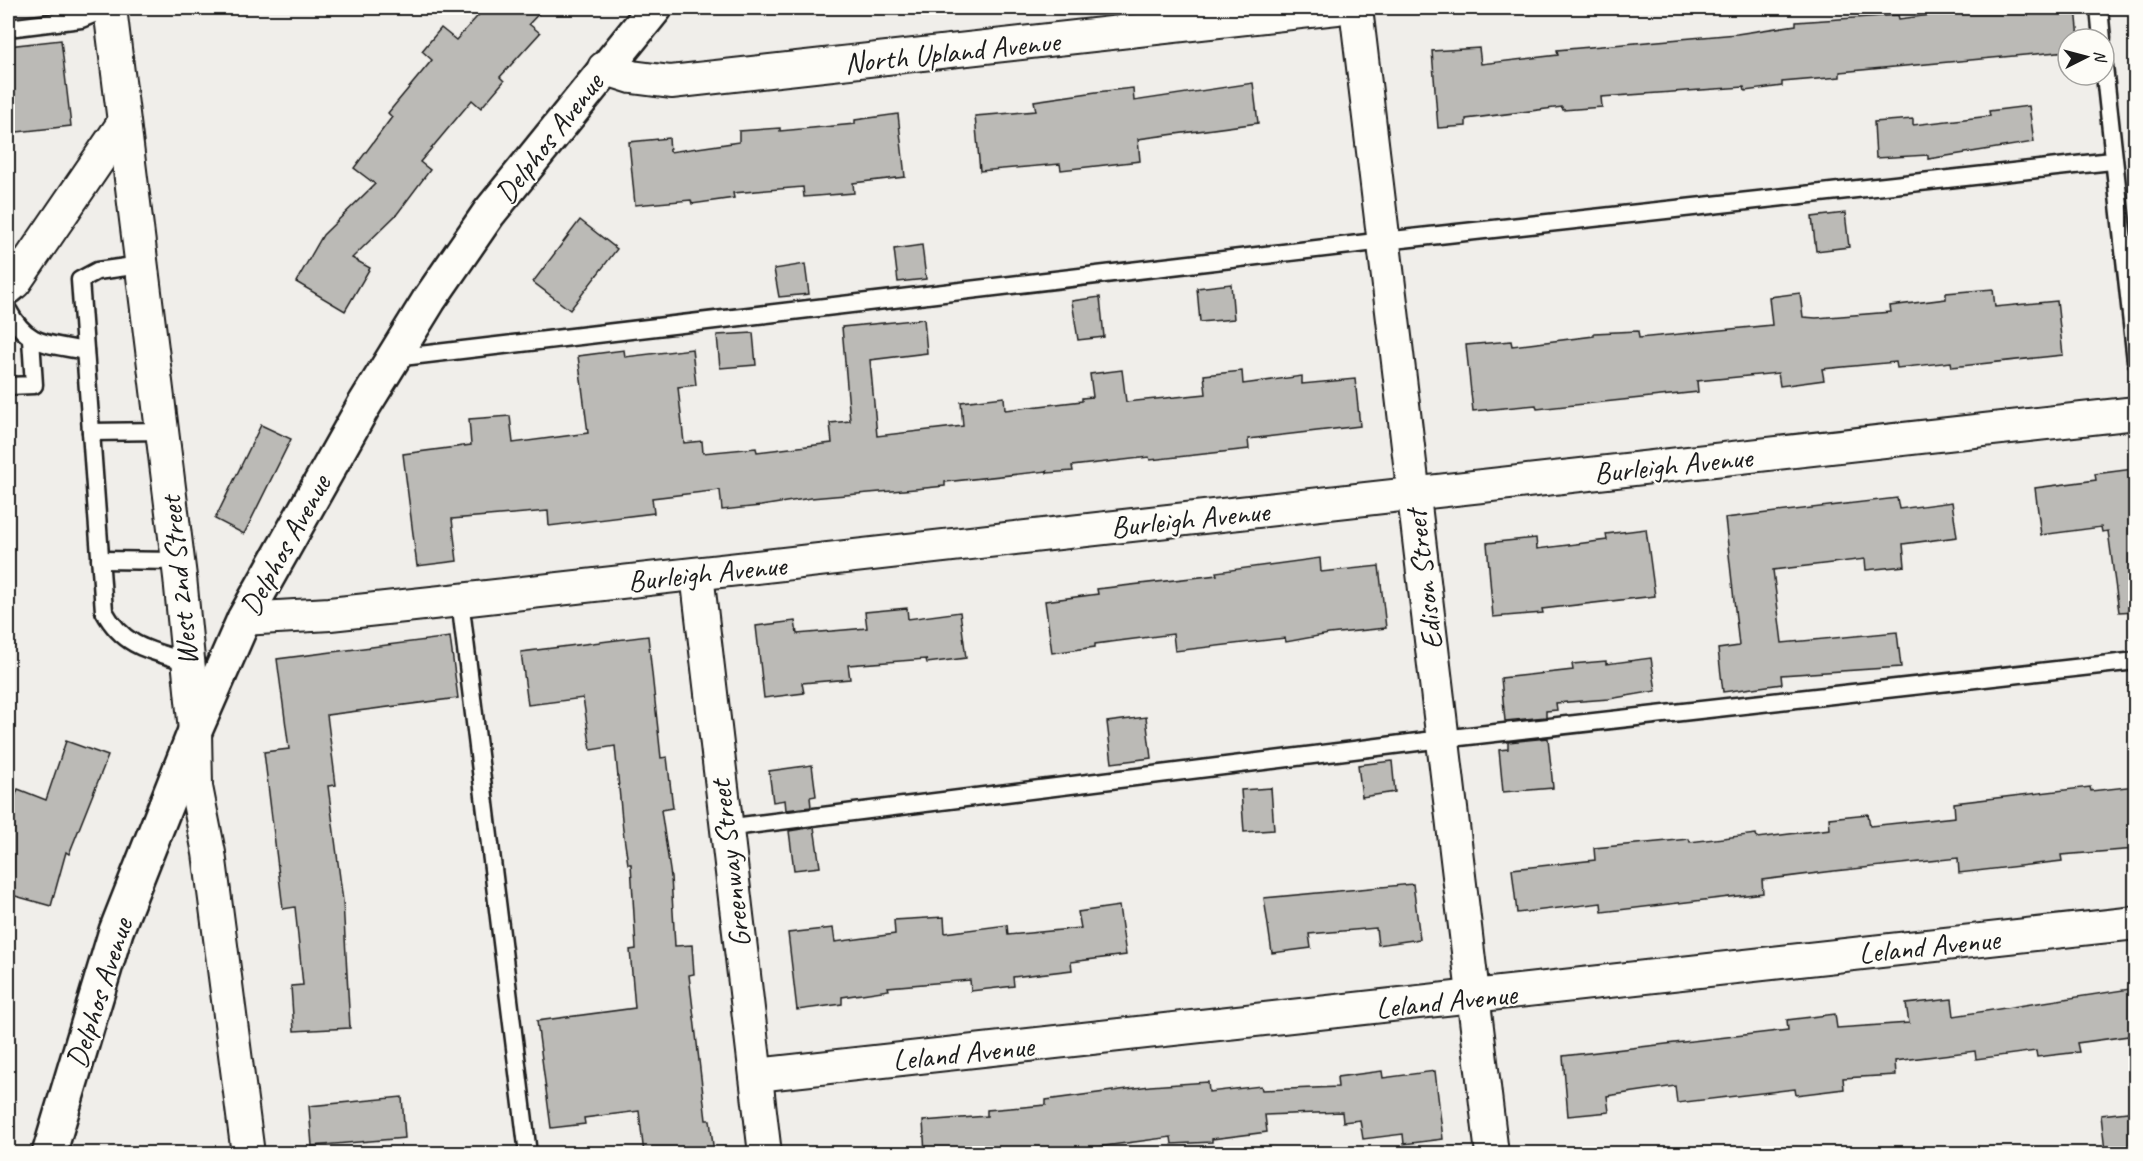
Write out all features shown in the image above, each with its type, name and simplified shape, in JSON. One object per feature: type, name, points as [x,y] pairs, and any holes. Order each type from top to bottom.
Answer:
[{"type":"street","name":"West 2nd Street","points":[[109,8],[178,561],[195,731],[196,787],[210,865],[248,1154]]},
{"type":"street","name":"Delphos Avenue","points":[[49,1154],[116,931],[195,731],[244,618],[299,518],[394,357],[489,213],[604,68],[655,8]]},
{"type":"street","name":"North Upland Avenue","points":[[604,68],[632,78],[670,82],[1337,8]]},
{"type":"street","name":"Edison Street","points":[[1356,8],[1492,1154]]},
{"type":"street","points":[[8,288],[15,282],[123,124]]},
{"type":"street","name":"Burleigh Avenue","points":[[244,618],[330,614],[460,600],[2136,413]]},
{"type":"street","name":"Greenway Street","points":[[697,574],[765,1154]]},
{"type":"street","name":"Leland Avenue","points":[[756,1075],[1472,998],[2136,923]]},
{"type":"lane","points":[[8,28],[81,19],[109,8]]},
{"type":"lane","points":[[2099,8],[2101,27]]},
{"type":"lane","points":[[2106,87],[2112,161],[2136,361]]},
{"type":"lane","points":[[394,357],[1384,241],[2112,161]]},
{"type":"lane","points":[[141,265],[98,271],[80,280],[104,612],[114,629],[140,648],[189,662]]},
{"type":"lane","points":[[8,310],[17,327],[31,339],[85,351]]},
{"type":"lane","points":[[8,386],[34,385],[31,339]]},
{"type":"lane","points":[[91,432],[162,431]]},
{"type":"lane","points":[[100,560],[178,561]]},
{"type":"lane","points":[[460,600],[528,1154]]},
{"type":"lane","points":[[725,828],[1442,739],[2136,661]]},
{"type":"building","points":[[485,8],[544,8],[529,24],[540,33],[500,77],[504,81],[481,108],[472,100],[420,162],[430,170],[397,214],[352,258],[370,268],[345,311],[296,282],[323,235],[375,184],[354,168],[392,117],[388,113],[432,60],[422,51],[441,28],[456,40]]},
{"type":"building","points":[[1971,8],[2076,8],[2078,27],[2056,27],[2056,52],[1840,72],[1840,77],[1782,82],[1782,86],[1745,91],[1744,87],[1601,97],[1602,107],[1563,110],[1562,107],[1466,119],[1466,126],[1438,128],[1432,51],[1479,48],[1481,64],[1558,55],[1557,50],[1737,34],[1796,25],[1796,22],[1898,15],[1899,19],[1971,10]]},
{"type":"building","points":[[61,40],[71,126],[8,133],[8,46]]},
{"type":"building","points":[[1253,83],[1258,123],[1138,139],[1140,161],[1061,170],[1060,164],[980,171],[975,116],[1036,111],[1034,101],[1096,92],[1133,88],[1134,101]]},
{"type":"building","points":[[2029,106],[2034,142],[1928,159],[1928,155],[1876,158],[1874,122],[1913,119],[1913,125],[1990,116],[1989,111]]},
{"type":"building","points":[[898,114],[905,177],[853,183],[854,193],[804,197],[803,187],[733,193],[734,198],[692,204],[691,200],[635,205],[629,142],[669,138],[670,152],[739,142],[739,131],[780,128],[780,131],[855,124],[855,120]]},
{"type":"building","points":[[1845,213],[1849,247],[1816,251],[1812,217]]},
{"type":"building","points":[[580,220],[617,249],[570,310],[533,282]]},
{"type":"building","points":[[922,245],[926,279],[898,282],[894,249]]},
{"type":"building","points":[[805,264],[809,294],[779,297],[774,269]]},
{"type":"building","points":[[1231,284],[1234,319],[1200,322],[1197,288]]},
{"type":"building","points":[[1993,289],[1995,307],[2057,301],[2063,355],[1952,367],[1951,362],[1897,368],[1896,362],[1822,369],[1824,380],[1780,386],[1778,373],[1697,381],[1698,392],[1537,409],[1536,405],[1473,411],[1466,345],[1511,341],[1512,346],[1594,336],[1594,333],[1638,331],[1639,338],[1772,325],[1769,297],[1800,293],[1803,317],[1816,318],[1891,312],[1890,306],[1946,299],[1946,293]]},
{"type":"building","points":[[1100,297],[1104,337],[1078,340],[1072,301]]},
{"type":"building","points":[[924,319],[927,353],[870,360],[877,436],[963,426],[961,402],[1004,397],[1005,410],[1082,401],[1082,398],[1093,397],[1090,374],[1122,370],[1126,402],[1206,394],[1204,375],[1242,371],[1243,384],[1302,376],[1302,384],[1355,379],[1360,426],[1248,439],[1249,449],[1150,460],[1149,457],[1072,466],[1073,471],[1047,473],[1047,471],[945,482],[945,486],[811,498],[722,510],[720,490],[652,498],[654,513],[549,526],[548,511],[452,519],[457,561],[417,566],[403,454],[471,445],[469,419],[510,416],[513,443],[588,433],[578,356],[624,350],[625,357],[692,349],[696,385],[678,387],[684,443],[702,441],[703,453],[756,448],[757,452],[832,443],[830,423],[850,421],[842,327]]},
{"type":"building","points":[[753,333],[756,365],[720,368],[717,335]]},
{"type":"building","points":[[261,425],[291,439],[244,534],[215,519]]},
{"type":"building","points":[[2133,469],[2136,611],[2119,612],[2108,531],[2102,532],[2101,527],[2041,535],[2035,488],[2096,480],[2095,474]]},
{"type":"building","points":[[1897,498],[1899,509],[1952,502],[1957,537],[1903,544],[1905,566],[1866,570],[1865,559],[1773,570],[1782,643],[1897,632],[1901,667],[1781,675],[1782,684],[1723,692],[1718,649],[1739,646],[1725,518]]},
{"type":"building","points":[[1646,529],[1655,596],[1542,609],[1543,613],[1493,617],[1487,543],[1536,538],[1537,549],[1607,540],[1606,534]]},
{"type":"building","points":[[1320,558],[1321,572],[1379,566],[1386,628],[1329,634],[1286,642],[1285,638],[1175,651],[1173,634],[1095,644],[1095,647],[1052,653],[1045,601],[1098,594],[1097,589],[1217,575],[1216,572]]},
{"type":"building","points":[[907,608],[908,619],[960,612],[966,658],[927,663],[926,659],[848,665],[850,679],[802,683],[804,693],[764,698],[756,626],[795,621],[797,634],[867,628],[865,612]]},
{"type":"building","points":[[648,636],[661,758],[667,757],[673,808],[661,810],[671,877],[675,946],[692,945],[694,974],[689,975],[706,1120],[710,1120],[714,1154],[644,1154],[639,1111],[584,1118],[585,1124],[551,1128],[537,1021],[635,1008],[630,950],[636,949],[631,864],[628,864],[623,830],[615,746],[591,750],[583,698],[528,705],[521,652]]},
{"type":"building","points":[[450,637],[458,698],[327,715],[336,785],[328,786],[343,901],[350,1028],[294,1031],[291,986],[303,985],[295,907],[283,909],[264,752],[289,749],[277,659]]},
{"type":"building","points":[[1651,658],[1656,691],[1609,699],[1556,703],[1557,710],[1546,711],[1546,717],[1505,721],[1501,678],[1573,670],[1572,664],[1606,661],[1606,664]]},
{"type":"building","points":[[1146,717],[1151,758],[1112,763],[1107,722]]},
{"type":"building","points":[[1548,738],[1553,788],[1503,792],[1499,750],[1508,749],[1508,742]]},
{"type":"building","points":[[66,741],[108,756],[69,854],[66,852],[51,906],[8,894],[8,815],[18,789],[46,800]]},
{"type":"building","points":[[1392,761],[1395,792],[1362,797],[1358,765]]},
{"type":"building","points":[[812,765],[816,796],[810,797],[811,807],[786,810],[785,800],[773,802],[769,771]]},
{"type":"building","points":[[2136,786],[2136,849],[2061,855],[2062,861],[1959,873],[1958,858],[1762,880],[1763,893],[1602,912],[1601,903],[1517,913],[1512,869],[1595,860],[1594,848],[1689,839],[1690,842],[1756,834],[1757,838],[1830,829],[1829,818],[1868,814],[1870,826],[1955,817],[1954,803],[2090,787],[2091,791]]},
{"type":"building","points":[[1271,788],[1274,830],[1244,832],[1241,790]]},
{"type":"building","points":[[814,827],[820,867],[794,870],[789,831]]},
{"type":"building","points":[[1413,884],[1420,939],[1378,945],[1376,928],[1309,934],[1311,948],[1272,953],[1264,898]]},
{"type":"building","points":[[1119,906],[1126,955],[1071,962],[1072,970],[1013,977],[1014,986],[971,991],[970,980],[888,987],[889,990],[842,997],[842,1004],[797,1010],[788,933],[833,928],[835,942],[895,934],[894,920],[944,917],[945,933],[1007,925],[1008,935],[1081,928],[1078,912]]},
{"type":"building","points":[[2136,988],[2136,1035],[2077,1043],[2079,1052],[2037,1057],[2036,1051],[1976,1059],[1975,1051],[1895,1061],[1896,1075],[1843,1078],[1844,1089],[1796,1095],[1795,1089],[1677,1103],[1675,1086],[1607,1096],[1609,1112],[1568,1116],[1563,1056],[1788,1030],[1787,1020],[1835,1014],[1837,1028],[1909,1023],[1906,1004],[1952,999],[1954,1016]]},
{"type":"building","points":[[1382,1071],[1383,1078],[1435,1071],[1443,1139],[1404,1144],[1403,1134],[1363,1139],[1360,1120],[1343,1122],[1342,1112],[1265,1115],[1267,1132],[1212,1139],[1212,1142],[1172,1144],[1171,1137],[1090,1148],[1091,1154],[925,1154],[923,1121],[987,1116],[987,1110],[1046,1105],[1046,1100],[1150,1086],[1208,1082],[1209,1092],[1261,1086],[1262,1090],[1338,1087],[1337,1077]]},
{"type":"building","points":[[402,1097],[405,1138],[312,1146],[309,1106]]},
{"type":"building","points":[[2136,1111],[2136,1147],[2105,1151],[2101,1115]]}]
